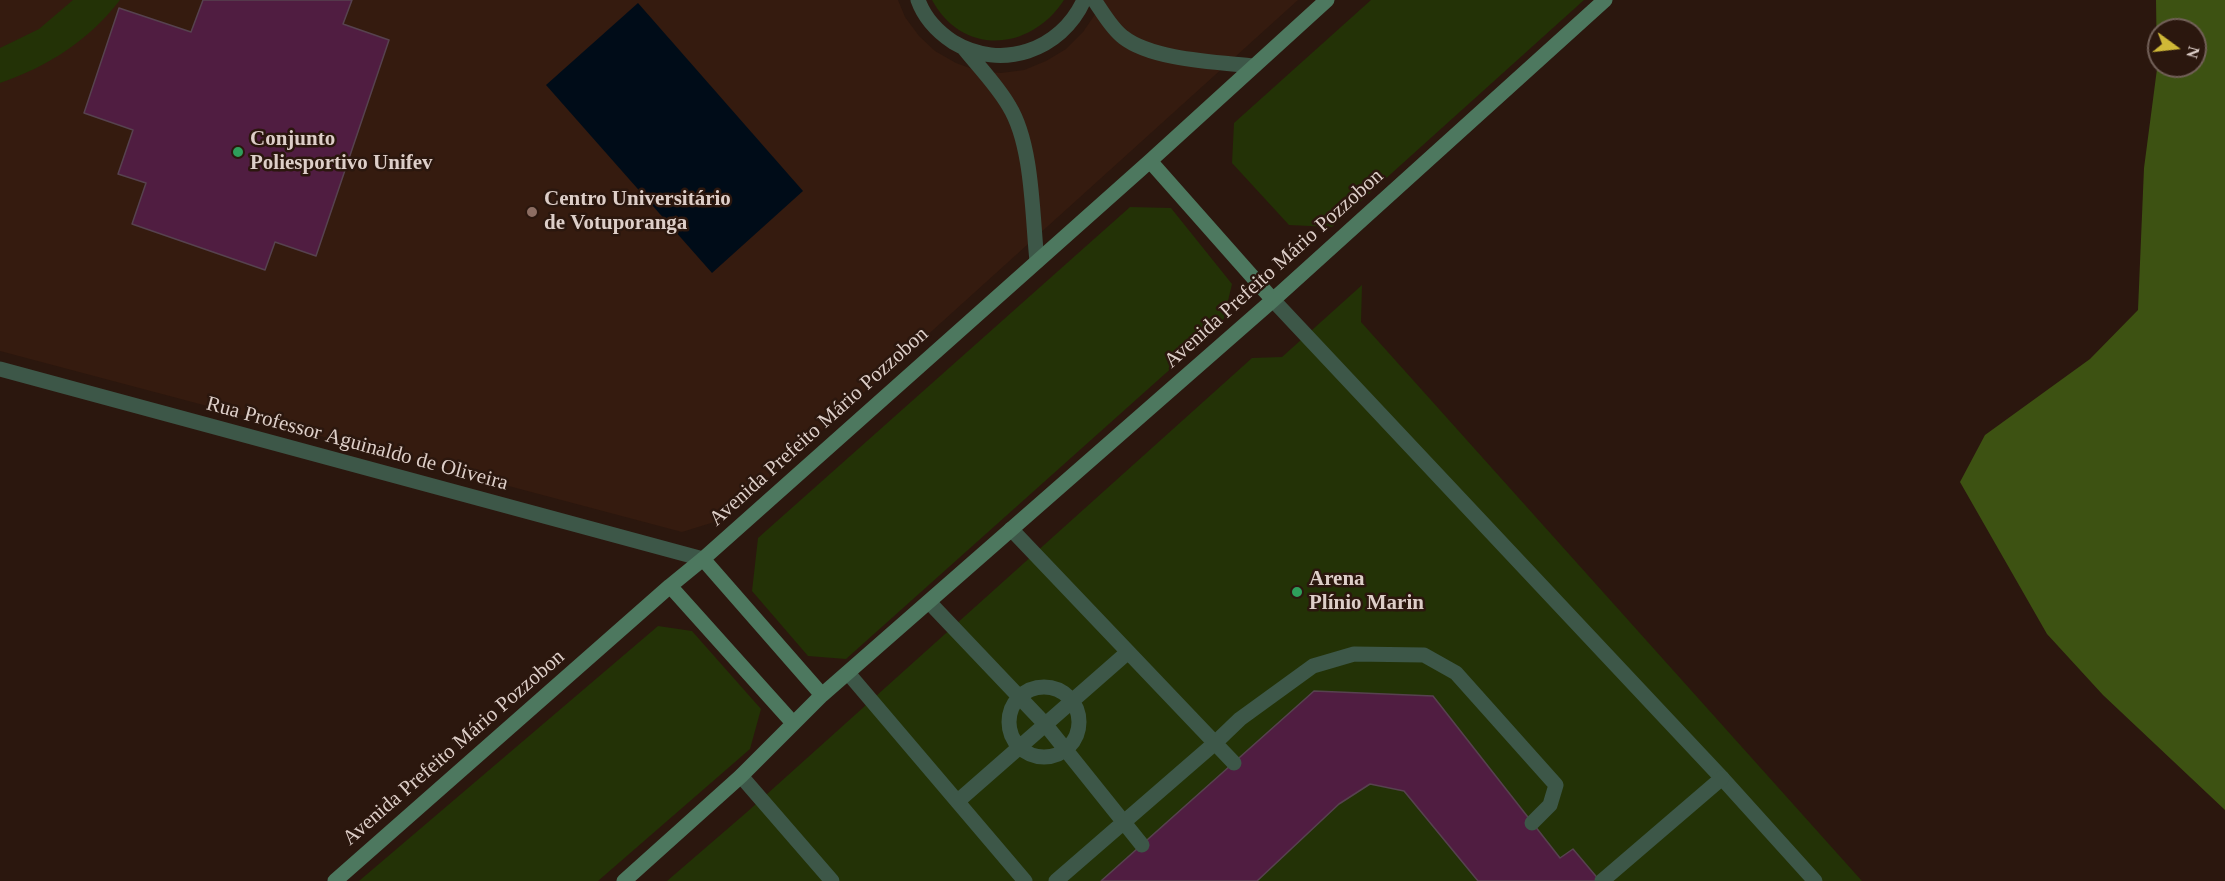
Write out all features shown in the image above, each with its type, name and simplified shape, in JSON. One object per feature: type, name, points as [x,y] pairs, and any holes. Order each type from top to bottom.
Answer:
[{"type":"street","points":[[918,0],[931,22],[945,37],[982,54],[1003,56],[1025,53],[1046,44],[1064,31],[1078,13],[1084,0]]},
{"type":"street","points":[[1094,0],[1122,37],[1141,47],[1175,57],[1254,66]]},
{"type":"street","name":"Avenida Prefeito Mário Pozzobon","points":[[335,881],[670,586],[703,560],[1327,0]]},
{"type":"street","name":"Avenida Prefeito Mário Pozzobon","points":[[624,881],[741,776],[822,695],[1273,300],[1605,0]]},
{"type":"street","points":[[963,47],[1010,107],[1021,132],[1030,184],[1037,261]]},
{"type":"street","points":[[1150,161],[1273,300],[1722,778],[1815,881]]},
{"type":"street","name":"Rua Professor Aguinaldo de Oliveira","points":[[0,369],[703,560]]},
{"type":"street","points":[[1011,529],[1234,763]]},
{"type":"street","points":[[703,560],[822,695]]},
{"type":"street","points":[[670,586],[793,723]]},
{"type":"street","points":[[929,602],[1045,724],[1142,845]]},
{"type":"street","points":[[958,801],[1128,652]]},
{"type":"street","points":[[1056,881],[1240,719],[1313,666],[1354,654],[1424,655],[1456,673],[1557,785],[1550,805],[1532,823]]},
{"type":"street","points":[[848,673],[1025,881]]},
{"type":"street","points":[[1036,687],[1048,687],[1059,690],[1072,700],[1079,716],[1079,727],[1075,739],[1066,750],[1054,756],[1041,757],[1029,754],[1019,747],[1011,734],[1009,722],[1011,710],[1019,697],[1036,687]]},
{"type":"street","points":[[741,776],[832,881]]},
{"type":"street","points":[[1602,881],[1722,778]]},
{"type":"shaded area","name":"Centro Universitário de Votuporanga","points":[[0,0],[898,0],[905,17],[919,36],[935,51],[956,63],[978,71],[1001,73],[1024,70],[1066,49],[1083,32],[1096,13],[1101,0],[1298,0],[724,519],[682,532],[0,351]]},
{"type":"shaded area","points":[[638,3],[803,191],[712,273],[546,85]]},
{"type":"green space","points":[[73,0],[120,0],[108,15],[81,40],[35,69],[0,83],[0,48],[39,29]]},
{"type":"green space","points":[[932,0],[1064,0],[1050,17],[1034,30],[1016,37],[997,40],[979,38],[961,31],[945,18]]},
{"type":"green space","points":[[1371,0],[1584,0],[1332,227],[1289,225],[1232,163],[1234,123]]},
{"type":"green space","points":[[2156,0],[2225,0],[2225,810],[2103,695],[2047,634],[1960,482],[1985,435],[2090,359],[2138,310],[2144,168],[2156,78],[2207,78],[2207,18],[2156,18]]},
{"type":"green space","points":[[1130,207],[1171,208],[1232,284],[1223,322],[846,659],[808,656],[752,591],[758,538]]},
{"type":"green space","name":"Arena Plínio Marin","points":[[1362,285],[1361,322],[1862,881],[1600,881],[1573,850],[1560,858],[1433,696],[1101,881],[667,881],[747,812],[1252,358],[1282,357]]},
{"type":"green space","points":[[658,626],[692,631],[761,709],[750,749],[598,881],[359,881]]},
{"type":"green space","points":[[1370,784],[1404,791],[1478,881],[1257,881],[1339,804]]},
{"type":"building","name":"Conjunto Poliesportivo Unifev","points":[[203,0],[352,0],[343,24],[389,40],[316,256],[275,242],[265,270],[132,224],[146,183],[118,174],[133,130],[84,113],[119,8],[191,32]]},
{"type":"building","points":[[1314,691],[1433,696],[1560,858],[1573,849],[1600,881],[1478,881],[1404,791],[1370,784],[1339,804],[1257,881],[1101,881]]},
{"type":"place","name":"Conjunto Poliesportivo Unifev","points":[[238,152]]},
{"type":"place","name":"Centro Universitário de Votuporanga","points":[[532,212]]},
{"type":"place","name":"Arena Plínio Marin","points":[[1297,592]]}]
